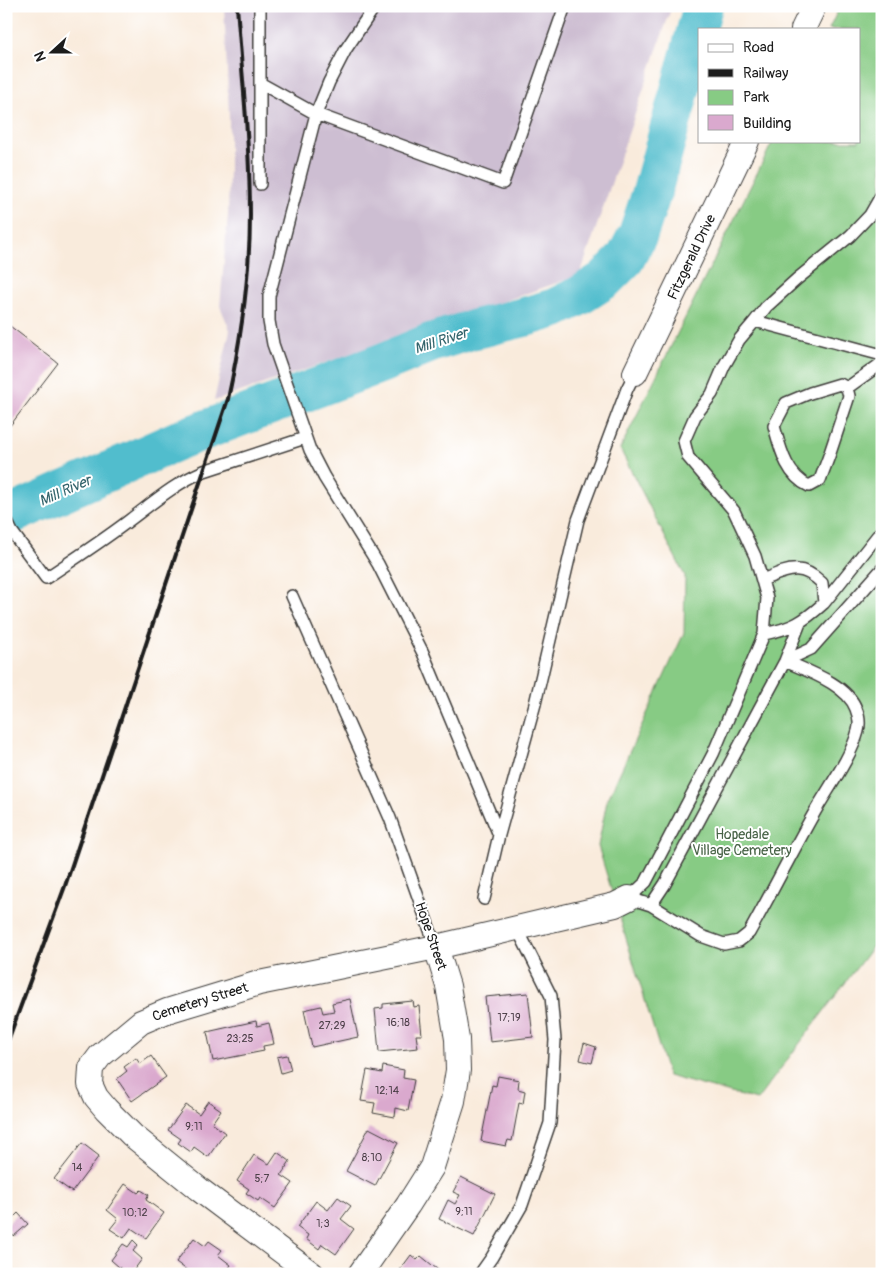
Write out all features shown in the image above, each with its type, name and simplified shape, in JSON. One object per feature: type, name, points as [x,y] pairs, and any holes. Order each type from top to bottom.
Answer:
[{"type":"street","points":[[803,28],[814,6]]},
{"type":"street","name":"Fitzgerald Drive","points":[[635,373],[747,142]]},
{"type":"street","name":"Cemetery Street","points":[[312,1274],[207,1196],[132,1135],[96,1097],[90,1084],[91,1068],[100,1056],[141,1022],[167,1011],[258,983],[436,947],[615,905],[640,902]]},
{"type":"street","name":"Hope Street","points":[[360,1274],[432,1167],[453,1101],[458,1070],[457,1040],[448,986],[436,947]]},
{"type":"lane","points":[[260,6],[260,184]]},
{"type":"lane","points":[[375,6],[346,49],[329,82],[316,114],[269,296],[270,332],[280,369],[303,434],[324,477],[378,564],[422,652],[499,835]]},
{"type":"lane","points":[[260,83],[316,114],[503,183],[565,6]]},
{"type":"lane","points":[[640,902],[646,882],[713,754],[764,634],[767,598],[755,556],[734,511],[688,457],[684,441],[695,416],[712,394],[724,366],[740,340],[766,307],[850,236],[870,215],[882,194]]},
{"type":"lane","points":[[755,321],[882,355]]},
{"type":"lane","points":[[848,388],[882,363]]},
{"type":"lane","points":[[484,899],[499,835],[535,704],[578,520],[627,389],[635,373]]},
{"type":"lane","points":[[840,384],[848,388],[849,396],[830,456],[820,480],[809,486],[800,482],[781,454],[774,426],[778,418],[786,403],[840,384]]},
{"type":"lane","points":[[6,520],[12,532],[46,578],[130,520],[168,490],[191,476],[303,434]]},
{"type":"lane","points":[[764,634],[784,630],[800,623],[824,603],[882,530]]},
{"type":"lane","points":[[762,580],[799,569],[813,574],[822,583],[824,603]]},
{"type":"lane","points":[[785,661],[811,649],[882,569]]},
{"type":"lane","name":"Hope Street","points":[[292,596],[390,818],[436,947]]},
{"type":"lane","points":[[640,902],[665,884],[785,661],[800,623]]},
{"type":"lane","points":[[640,902],[701,936],[724,944],[739,941],[750,933],[811,817],[850,750],[858,730],[859,718],[855,706],[846,694],[824,677],[785,661]]},
{"type":"lane","points":[[480,1274],[522,1205],[550,1123],[555,1040],[551,996],[517,928]]},
{"type":"shaded area","points":[[224,6],[672,6],[580,275],[214,401],[230,330],[220,306],[228,215],[229,168],[229,115]]},
{"type":"green space","name":"Hopedale Village Cemetery","points":[[840,6],[882,6],[882,934],[757,1100],[668,1076],[598,846],[607,801],[684,633],[685,576],[620,449],[773,142],[860,142],[860,28],[829,28]]},
{"type":"building","points":[[6,323],[58,363],[6,431]]},
{"type":"building","points":[[528,993],[533,1037],[490,1042],[485,997]]},
{"type":"building","points":[[350,999],[358,1037],[312,1047],[304,1010],[321,1006],[323,1013],[334,1011],[332,1003]]},
{"type":"building","points":[[413,1001],[414,1007],[419,1006],[422,1035],[416,1035],[418,1048],[379,1052],[375,1009],[383,1008],[383,1004]]},
{"type":"building","points":[[256,1021],[257,1026],[269,1023],[274,1044],[263,1046],[264,1051],[213,1061],[207,1032]]},
{"type":"building","points":[[584,1043],[596,1047],[592,1063],[580,1060]]},
{"type":"building","points":[[287,1055],[291,1070],[281,1073],[277,1057]]},
{"type":"building","points":[[151,1056],[166,1077],[132,1101],[117,1079],[127,1071],[124,1067],[136,1058],[140,1064]]},
{"type":"building","points":[[383,1066],[404,1070],[403,1078],[414,1080],[408,1111],[396,1108],[395,1117],[373,1113],[375,1103],[361,1101],[367,1070],[382,1073]]},
{"type":"building","points":[[498,1076],[519,1080],[518,1089],[525,1091],[523,1104],[519,1103],[512,1141],[508,1140],[506,1146],[481,1141],[492,1085],[496,1086]]},
{"type":"building","points":[[208,1101],[221,1110],[212,1123],[225,1133],[208,1157],[194,1147],[191,1152],[178,1143],[181,1139],[168,1130],[186,1105],[199,1114]]},
{"type":"building","points":[[369,1128],[398,1143],[375,1186],[346,1171]]},
{"type":"building","points":[[82,1143],[99,1156],[72,1192],[54,1179]]},
{"type":"building","points":[[277,1152],[290,1161],[281,1175],[293,1183],[275,1208],[260,1198],[258,1201],[246,1193],[249,1189],[237,1181],[254,1155],[269,1164]]},
{"type":"building","points":[[461,1177],[495,1194],[474,1236],[439,1219],[448,1200],[455,1204],[460,1195],[453,1192]]},
{"type":"building","points":[[125,1184],[138,1193],[141,1190],[149,1195],[146,1200],[164,1213],[146,1238],[131,1228],[124,1238],[110,1229],[118,1219],[107,1210]]},
{"type":"building","points":[[338,1197],[351,1206],[341,1219],[354,1229],[336,1254],[322,1244],[319,1249],[306,1239],[308,1235],[297,1227],[316,1201],[328,1210]]},
{"type":"building","points":[[18,1213],[28,1224],[14,1236],[6,1228],[6,1225]]},
{"type":"building","points":[[194,1238],[205,1246],[209,1241],[222,1250],[218,1255],[231,1265],[225,1274],[185,1274],[188,1271],[176,1262]]},
{"type":"building","points":[[133,1240],[138,1245],[133,1251],[142,1259],[131,1274],[127,1274],[111,1260],[123,1244],[128,1247]]},
{"type":"building","points":[[411,1255],[417,1260],[421,1256],[443,1274],[397,1274]]},
{"type":"waterway","name":"Mill River","points":[[6,517],[181,439],[433,342],[555,308],[604,280],[625,259],[638,234],[652,192],[703,6]]},
{"type":"railway","points":[[6,1046],[65,886],[228,399],[244,307],[250,238],[249,163],[237,6]]}]
